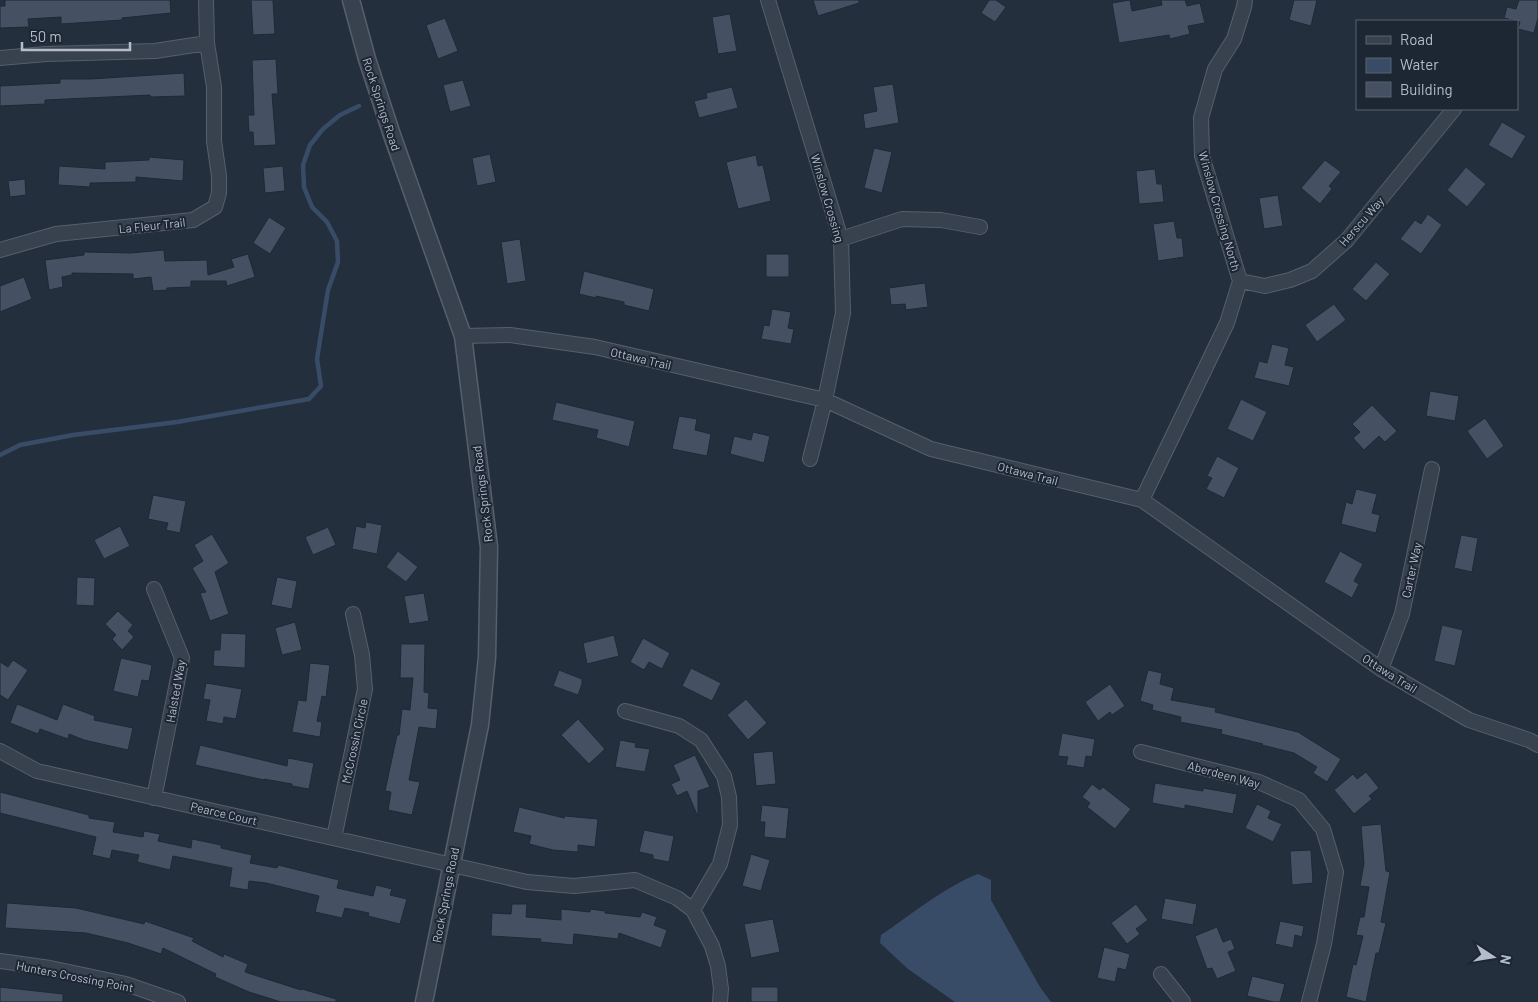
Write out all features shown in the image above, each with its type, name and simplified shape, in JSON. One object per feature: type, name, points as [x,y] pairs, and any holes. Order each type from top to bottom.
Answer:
[{"type":"street","name":"La Fleur Trail","points":[[0,250],[56,234],[193,220],[215,207],[219,193],[219,176],[214,141],[214,87],[207,43],[206,0]]},
{"type":"street","name":"Rock Springs Road","points":[[351,0],[367,59],[392,135],[463,336],[489,547],[487,657],[480,725],[424,1002]]},
{"type":"street","name":"Winslow Crossing","points":[[768,0],[841,239],[843,314],[825,400],[810,459]]},
{"type":"street","name":"Winslow Crossing North","points":[[1142,500],[1227,323],[1240,280],[1202,156],[1200,118],[1215,69],[1234,39],[1245,0]]},
{"type":"street","points":[[0,58],[46,54],[155,50],[207,43]]},
{"type":"street","name":"Herscu Way","points":[[1240,280],[1266,286],[1290,280],[1312,271],[1346,240],[1453,110]]},
{"type":"street","points":[[841,239],[902,219],[941,220],[980,227]]},
{"type":"street","name":"Ottawa Trail","points":[[463,336],[510,335],[595,347],[825,400],[931,450],[1142,500],[1381,669],[1469,720],[1529,740],[1538,746]]},
{"type":"street","name":"Carter Way","points":[[1381,669],[1402,614],[1432,468]]},
{"type":"street","name":"Halsted Way","points":[[154,589],[182,658],[154,798]]},
{"type":"street","name":"McCrossin Circle","points":[[334,838],[365,689],[362,655],[353,614]]},
{"type":"street","points":[[625,711],[679,726],[701,740],[724,776],[729,797],[730,825],[720,864],[693,910],[712,946],[718,966],[721,989],[720,1002]]},
{"type":"street","name":"Pearce Court","points":[[0,751],[37,771],[527,882],[574,886],[635,880],[677,898],[693,910]]},
{"type":"street","name":"Aberdeen Way","points":[[1141,752],[1259,782],[1299,800],[1323,829],[1336,872],[1324,944],[1309,1002]]},
{"type":"street","name":"Hunters Crossing Point","points":[[0,961],[50,968],[126,984],[178,1002]]},
{"type":"street","points":[[1161,974],[1184,1002]]},
{"type":"water","points":[[978,874],[991,880],[991,900],[1040,987],[1051,1002],[955,1002],[908,969],[880,943],[881,935],[916,910],[953,886]]},
{"type":"building","points":[[5,0],[170,0],[171,13],[122,18],[122,20],[61,24],[61,17],[28,19],[29,27],[0,28],[0,6],[5,6]]},
{"type":"building","points":[[251,0],[273,0],[275,34],[253,35]]},
{"type":"building","points":[[813,0],[859,0],[859,3],[818,16]]},
{"type":"building","points":[[989,0],[996,0],[1006,7],[995,22],[981,13]]},
{"type":"building","points":[[1130,0],[1132,11],[1162,5],[1161,0],[1185,0],[1187,6],[1200,3],[1205,23],[1188,26],[1190,34],[1170,39],[1169,35],[1119,43],[1112,3]]},
{"type":"building","points":[[1294,0],[1317,0],[1311,26],[1289,20]]},
{"type":"building","points":[[1519,0],[1538,0],[1538,18],[1534,33],[1518,29],[1520,22],[1518,20],[1504,18],[1507,7],[1516,9]]},
{"type":"building","points":[[730,14],[737,51],[718,54],[712,17]]},
{"type":"building","points":[[445,18],[458,51],[438,59],[426,25]]},
{"type":"building","points":[[276,59],[278,94],[272,94],[276,145],[254,146],[253,132],[249,132],[248,115],[254,115],[252,60]]},
{"type":"building","points":[[184,73],[185,96],[150,97],[150,95],[45,100],[45,104],[0,106],[0,86],[60,83],[60,79]]},
{"type":"building","points":[[463,80],[471,106],[450,112],[443,85]]},
{"type":"building","points":[[893,84],[899,123],[865,129],[863,114],[877,111],[873,87]]},
{"type":"building","points":[[732,87],[738,108],[699,118],[694,101],[707,98],[706,93]]},
{"type":"building","points":[[1502,122],[1526,136],[1512,159],[1488,145]]},
{"type":"building","points":[[874,148],[892,152],[882,193],[864,188]]},
{"type":"building","points":[[490,154],[496,182],[477,186],[472,158]]},
{"type":"building","points":[[756,155],[758,166],[763,165],[771,201],[738,209],[726,162]]},
{"type":"building","points":[[149,157],[184,160],[183,181],[136,177],[136,182],[90,183],[90,187],[58,185],[59,166],[105,169],[105,162],[149,160]]},
{"type":"building","points":[[1325,160],[1341,172],[1329,186],[1332,189],[1320,204],[1301,188]]},
{"type":"building","points":[[283,166],[285,191],[265,193],[263,168]]},
{"type":"building","points":[[1466,167],[1486,184],[1467,207],[1447,190]]},
{"type":"building","points":[[1155,169],[1157,184],[1162,184],[1164,202],[1139,204],[1136,171]]},
{"type":"building","points":[[25,179],[26,195],[10,197],[8,181]]},
{"type":"building","points":[[1278,195],[1283,226],[1264,229],[1259,198]]},
{"type":"building","points":[[1428,214],[1442,225],[1421,254],[1400,239],[1415,220],[1421,224]]},
{"type":"building","points":[[269,217],[286,228],[270,254],[253,243]]},
{"type":"building","points":[[1174,221],[1177,238],[1182,238],[1184,257],[1158,261],[1153,224]]},
{"type":"building","points":[[520,239],[526,281],[507,284],[501,242]]},
{"type":"building","points":[[164,250],[165,261],[207,260],[208,275],[234,267],[231,259],[248,254],[255,277],[227,286],[226,281],[191,281],[191,287],[167,288],[167,290],[153,291],[151,277],[133,279],[133,274],[72,273],[72,275],[62,277],[63,287],[49,290],[45,260],[84,255],[84,252],[131,253]]},
{"type":"building","points":[[766,254],[789,254],[789,277],[766,277]]},
{"type":"building","points":[[1376,262],[1390,274],[1366,301],[1352,289]]},
{"type":"building","points":[[584,271],[654,289],[649,311],[624,305],[624,302],[579,294]]},
{"type":"building","points":[[24,277],[32,299],[0,312],[0,286]]},
{"type":"building","points":[[925,283],[928,307],[906,310],[905,304],[891,305],[889,288]]},
{"type":"building","points":[[1334,304],[1346,320],[1317,342],[1305,325]]},
{"type":"building","points":[[772,309],[791,312],[788,328],[794,329],[791,344],[761,339],[764,325],[769,326]]},
{"type":"building","points":[[1272,344],[1289,348],[1285,365],[1294,367],[1289,386],[1254,378],[1259,361],[1267,363]]},
{"type":"building","points":[[1430,391],[1459,396],[1455,421],[1426,416]]},
{"type":"building","points":[[1241,399],[1267,412],[1253,441],[1227,429]]},
{"type":"building","points":[[556,402],[635,421],[629,447],[596,438],[598,430],[552,420]]},
{"type":"building","points":[[1372,405],[1397,431],[1385,442],[1379,436],[1364,450],[1353,438],[1360,432],[1352,424]]},
{"type":"building","points":[[679,416],[697,419],[695,430],[711,434],[707,456],[672,449]]},
{"type":"building","points":[[1485,418],[1504,446],[1487,459],[1467,431]]},
{"type":"building","points":[[753,432],[770,436],[764,463],[730,454],[734,436],[751,440]]},
{"type":"building","points":[[1217,456],[1239,468],[1224,498],[1206,489],[1212,478],[1207,476]]},
{"type":"building","points":[[1356,489],[1377,494],[1372,513],[1380,515],[1376,533],[1341,524],[1346,502],[1352,504]]},
{"type":"building","points":[[153,495],[186,501],[180,533],[166,530],[168,523],[148,519]]},
{"type":"building","points":[[366,522],[382,525],[377,554],[352,549],[356,526],[365,528]]},
{"type":"building","points":[[120,526],[130,546],[104,559],[94,540]]},
{"type":"building","points":[[328,527],[336,545],[313,555],[305,537]]},
{"type":"building","points":[[212,534],[229,563],[215,572],[229,614],[210,621],[200,593],[206,592],[192,568],[203,561],[194,545]]},
{"type":"building","points":[[1461,535],[1478,538],[1472,572],[1454,568]]},
{"type":"building","points":[[398,551],[418,567],[406,582],[386,567]]},
{"type":"building","points":[[1340,551],[1363,564],[1354,581],[1359,584],[1352,598],[1324,582]]},
{"type":"building","points":[[77,577],[95,578],[94,606],[76,605]]},
{"type":"building","points":[[277,577],[297,581],[292,609],[271,605]]},
{"type":"building","points":[[424,593],[429,621],[409,624],[404,596]]},
{"type":"building","points":[[118,611],[133,625],[128,631],[134,637],[122,650],[112,639],[116,635],[105,624]]},
{"type":"building","points":[[295,622],[302,650],[282,655],[275,628]]},
{"type":"building","points":[[1442,625],[1463,630],[1455,666],[1434,661]]},
{"type":"building","points":[[221,633],[246,634],[245,668],[213,666],[214,650],[220,650]]},
{"type":"building","points":[[614,635],[619,656],[587,664],[583,643]]},
{"type":"building","points":[[643,638],[670,653],[662,669],[649,662],[644,670],[630,662]]},
{"type":"building","points":[[401,644],[425,644],[424,692],[429,693],[428,708],[438,709],[436,729],[419,727],[409,780],[420,782],[412,815],[388,810],[391,792],[385,791],[397,735],[399,735],[402,709],[410,710],[413,678],[400,678]]},
{"type":"building","points":[[121,658],[152,665],[149,681],[142,680],[138,697],[113,691]]},
{"type":"building","points":[[13,660],[28,670],[8,700],[0,695],[0,662],[8,667]]},
{"type":"building","points":[[310,663],[330,665],[326,697],[322,696],[317,721],[322,722],[320,737],[292,732],[298,700],[306,701]]},
{"type":"building","points":[[691,668],[721,683],[712,701],[682,686]]},
{"type":"building","points":[[559,670],[582,679],[578,695],[553,686]]},
{"type":"building","points":[[1148,670],[1162,673],[1160,684],[1174,688],[1171,700],[1216,708],[1215,712],[1298,732],[1341,759],[1327,782],[1313,773],[1317,767],[1294,753],[1221,734],[1222,730],[1180,722],[1181,717],[1152,710],[1153,705],[1140,701]]},
{"type":"building","points":[[206,683],[242,689],[236,719],[224,717],[223,724],[206,721],[210,700],[203,699]]},
{"type":"building","points":[[1110,684],[1125,706],[1112,715],[1110,712],[1098,721],[1085,702]]},
{"type":"building","points":[[746,699],[767,723],[748,740],[727,715]]},
{"type":"building","points":[[17,704],[57,720],[63,704],[95,716],[94,720],[133,728],[128,750],[84,740],[69,734],[68,739],[40,729],[38,734],[10,723]]},
{"type":"building","points":[[578,719],[605,749],[589,764],[561,735]]},
{"type":"building","points":[[1062,733],[1095,739],[1092,757],[1086,756],[1084,768],[1066,765],[1068,757],[1058,756]]},
{"type":"building","points":[[620,740],[636,743],[635,747],[650,749],[645,772],[615,767]]},
{"type":"building","points":[[200,745],[287,766],[288,758],[314,763],[309,789],[195,765]]},
{"type":"building","points":[[773,751],[776,784],[756,786],[753,753]]},
{"type":"building","points":[[695,755],[710,787],[698,791],[698,817],[687,791],[677,796],[671,784],[680,780],[673,765]]},
{"type":"building","points":[[1366,772],[1379,788],[1369,796],[1372,799],[1354,814],[1334,790],[1353,774],[1357,779]]},
{"type":"building","points":[[1155,783],[1203,791],[1203,788],[1237,794],[1233,814],[1185,805],[1185,809],[1152,803]]},
{"type":"building","points":[[1092,784],[1100,790],[1103,787],[1131,809],[1115,829],[1087,807],[1090,803],[1082,797]]},
{"type":"building","points":[[0,792],[89,815],[89,818],[115,822],[113,832],[143,837],[144,831],[160,834],[158,841],[191,848],[192,839],[221,845],[221,848],[252,855],[250,863],[277,868],[278,865],[339,880],[337,888],[373,896],[376,885],[392,889],[390,895],[407,899],[400,924],[368,916],[369,913],[345,908],[342,918],[315,912],[319,896],[266,883],[249,881],[248,890],[229,887],[232,868],[173,856],[170,870],[137,862],[139,855],[112,850],[110,859],[92,855],[96,837],[0,813]]},
{"type":"building","points":[[1257,804],[1271,811],[1268,818],[1282,824],[1273,842],[1245,828]]},
{"type":"building","points":[[762,805],[789,808],[786,839],[764,837],[765,822],[760,822]]},
{"type":"building","points":[[519,807],[564,818],[565,816],[598,819],[595,847],[578,845],[578,852],[553,850],[529,844],[531,836],[513,832]]},
{"type":"building","points":[[1381,824],[1386,871],[1390,872],[1381,922],[1386,923],[1379,953],[1376,953],[1366,1002],[1346,997],[1353,964],[1356,965],[1363,936],[1356,935],[1360,917],[1364,917],[1369,887],[1360,886],[1364,863],[1361,826]]},
{"type":"building","points":[[644,830],[674,836],[669,862],[653,859],[653,855],[639,852]]},
{"type":"building","points":[[1311,850],[1313,883],[1292,885],[1290,851]]},
{"type":"building","points":[[751,854],[770,860],[761,891],[742,886]]},
{"type":"building","points":[[1165,898],[1197,904],[1193,925],[1161,919]]},
{"type":"building","points":[[7,903],[76,908],[144,924],[145,921],[194,938],[192,941],[223,957],[224,954],[248,964],[245,972],[336,999],[336,1002],[281,1002],[249,992],[215,977],[216,974],[163,948],[161,954],[128,943],[86,933],[5,928]]},
{"type":"building","points":[[512,904],[527,904],[526,917],[561,920],[561,909],[590,912],[590,909],[605,911],[605,913],[640,917],[642,912],[657,917],[654,925],[667,930],[661,948],[619,933],[618,939],[574,934],[573,945],[540,942],[541,939],[491,936],[492,913],[511,914]]},
{"type":"building","points":[[1136,904],[1148,920],[1136,929],[1140,934],[1127,944],[1111,923]]},
{"type":"building","points":[[773,919],[780,952],[751,958],[744,924]]},
{"type":"building","points":[[1280,921],[1304,926],[1302,937],[1295,935],[1293,948],[1275,944]]},
{"type":"building","points":[[1217,927],[1223,942],[1231,939],[1235,949],[1228,952],[1236,971],[1217,979],[1212,968],[1207,969],[1195,936]]},
{"type":"building","points":[[1104,947],[1130,954],[1126,970],[1118,968],[1115,982],[1097,978]]},
{"type":"building","points":[[1252,976],[1285,984],[1280,1002],[1247,996]]},
{"type":"building","points":[[0,987],[63,994],[63,1002],[0,1002]]},
{"type":"building","points":[[751,987],[778,987],[778,1002],[751,1002]]},
{"type":"waterway","points":[[0,455],[20,445],[73,435],[177,422],[309,399],[321,386],[317,359],[328,290],[338,262],[337,241],[327,222],[312,207],[304,187],[303,165],[310,145],[323,129],[340,115],[359,106]]}]
